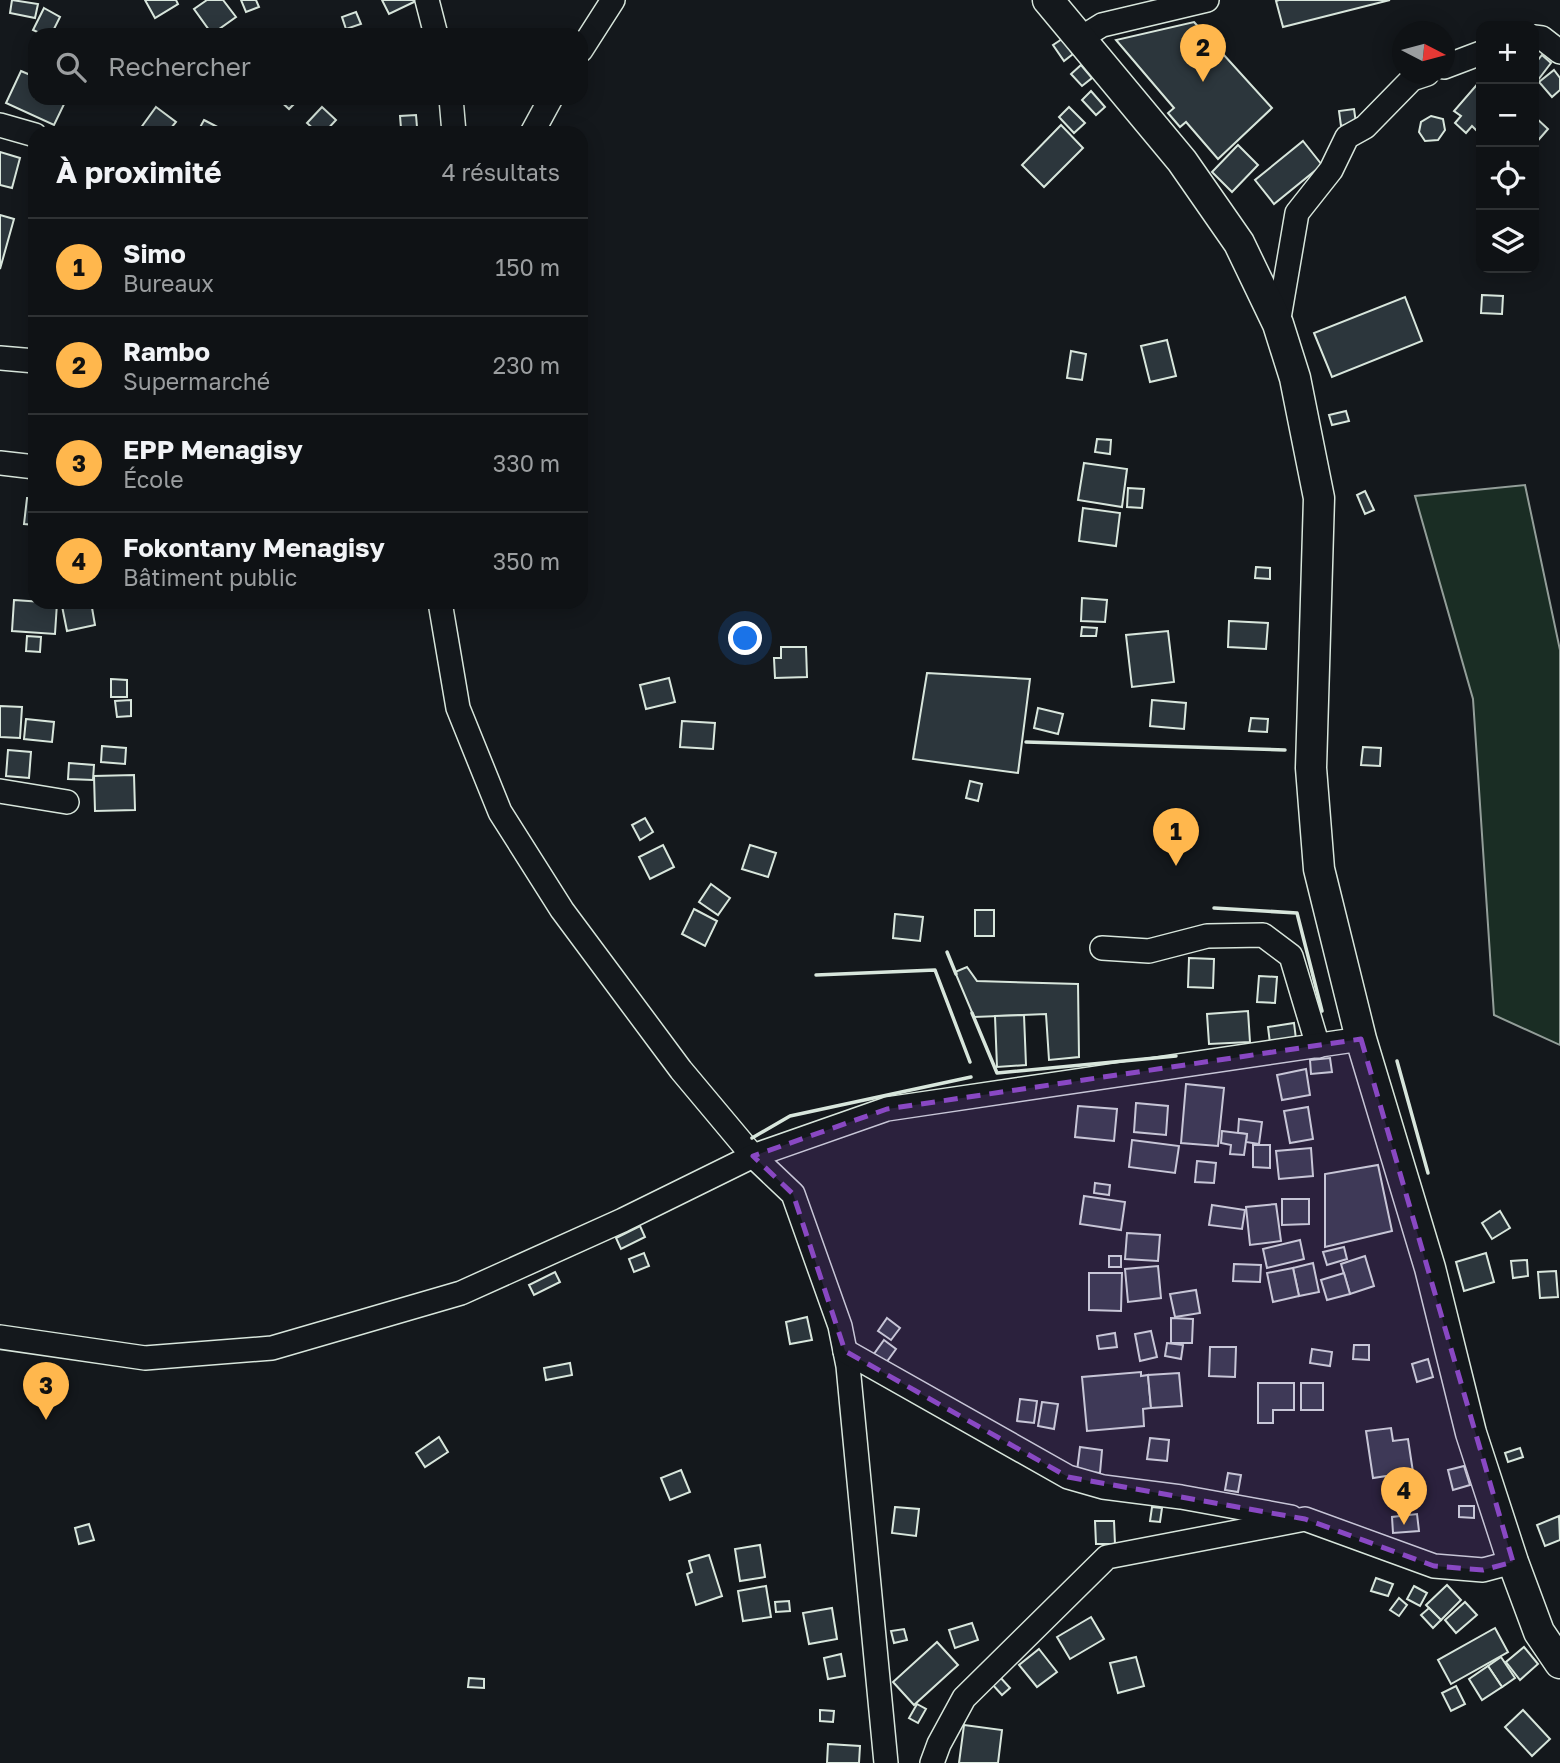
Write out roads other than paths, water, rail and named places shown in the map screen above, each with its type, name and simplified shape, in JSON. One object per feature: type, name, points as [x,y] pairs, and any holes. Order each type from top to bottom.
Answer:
[{"type":"main road","points":[[1048,0],[1182,161],[1239,243],[1278,324],[1295,378],[1319,498],[1311,768],[1319,869],[1361,1039],[1430,1268],[1471,1433],[1539,1632],[1560,1663]]},
{"type":"street","points":[[427,0],[434,28]]},
{"type":"street","points":[[588,39],[613,0]]},
{"type":"street","points":[[1081,38],[1102,25],[1207,0]]},
{"type":"street","points":[[1539,38],[1560,52]]},
{"type":"street","points":[[1455,63],[1476,55]]},
{"type":"street","points":[[1278,324],[1297,213],[1331,170],[1347,137],[1366,127],[1407,84]]},
{"type":"street","points":[[452,105],[453,126]]},
{"type":"street","points":[[536,126],[547,105]]},
{"type":"street","points":[[0,125],[28,133]]},
{"type":"street","points":[[0,358],[28,360]]},
{"type":"street","points":[[0,463],[28,466]]},
{"type":"street","points":[[441,609],[457,708],[500,812],[562,910],[681,1070],[753,1156],[793,1194],[840,1326],[845,1351],[886,1763]]},
{"type":"street","points":[[0,791],[67,802]]},
{"type":"street","points":[[1102,948],[1149,951],[1207,936],[1263,936],[1291,957],[1318,1046]]},
{"type":"street","points":[[0,1337],[145,1358],[272,1349],[461,1293],[623,1220],[753,1156],[887,1108],[1361,1039]]},
{"type":"street","points":[[845,1351],[1068,1477],[1103,1487],[1181,1497],[1305,1519],[1434,1566],[1483,1570],[1513,1562]]},
{"type":"street","points":[[932,1763],[939,1744],[964,1698],[1107,1557],[1305,1519]]},
{"type":"place","name":"Rambo","points":[[1203,82]]},
{"type":"place","name":"Simo","points":[[1176,866]]},
{"type":"place","name":"EPP Menagisy","points":[[46,1420]]},
{"type":"place","name":"Fokontany Menagisy","points":[[1404,1525]]}]
